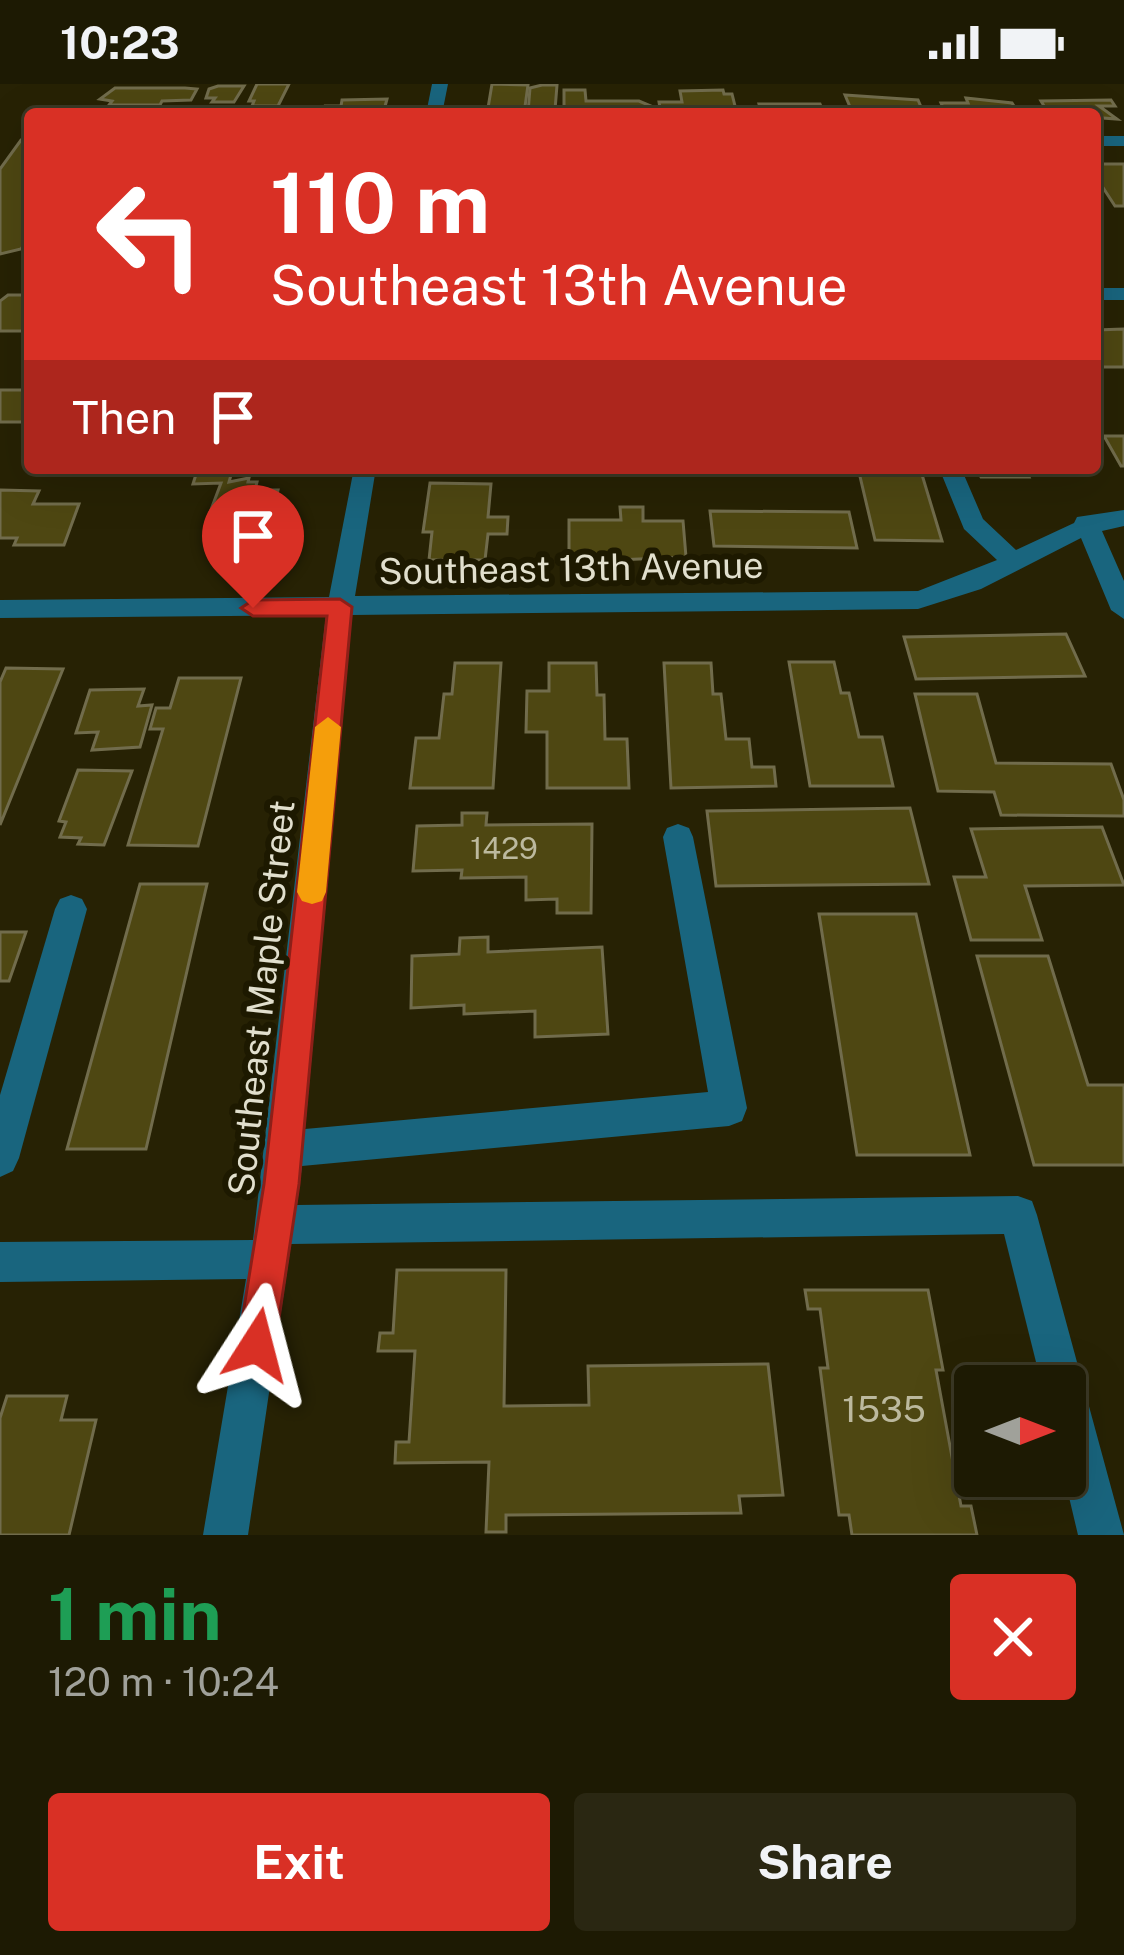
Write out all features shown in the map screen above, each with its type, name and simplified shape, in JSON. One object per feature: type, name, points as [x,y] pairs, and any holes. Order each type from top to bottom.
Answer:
[{"type":"street","name":"Southeast Maple Street","points":[[225,1535],[273,1242],[340,607],[364,474]]},
{"type":"street","points":[[952,474],[973,524],[1015,562]]},
{"type":"street","name":"Southeast 13th Avenue","points":[[0,609],[918,600],[979,582],[1087,524],[1124,518]]},
{"type":"street","points":[[1087,524],[1124,610]]},
{"type":"street","points":[[285,1149],[729,1108],[677,837]]},
{"type":"street","points":[[0,1158],[71,909]]},
{"type":"street","points":[[0,1262],[273,1242],[1018,1215],[1057,1365]]},
{"type":"street","points":[[1086,1477],[1101,1535]]},
{"type":"building","points":[[257,84],[289,84],[278,106],[252,106],[254,101],[249,101]]},
{"type":"building","points":[[492,84],[528,85],[525,108],[488,108]]},
{"type":"building","points":[[557,85],[555,108],[528,108],[530,88]]},
{"type":"building","points":[[244,86],[234,102],[212,102],[215,98],[206,98],[209,89]]},
{"type":"building","points":[[115,88],[197,89],[191,100],[162,101],[160,105],[109,105],[112,101],[100,99]]},
{"type":"building","points":[[564,90],[585,90],[586,101],[639,101],[651,108],[564,108]]},
{"type":"building","points":[[723,90],[732,94],[736,108],[660,108],[659,102],[682,102],[680,91]]},
{"type":"building","points":[[845,95],[918,100],[921,108],[850,108]]},
{"type":"building","points":[[966,98],[1012,103],[1015,108],[943,108],[941,103],[968,103]]},
{"type":"building","points":[[387,99],[385,108],[324,108],[341,106],[342,100]]},
{"type":"building","points":[[1111,100],[1115,106],[1099,106],[1117,119],[1101,118],[1101,108],[1045,108],[1041,101]]},
{"type":"building","points":[[759,104],[820,104],[822,108],[760,108]]},
{"type":"building","points":[[24,140],[24,244],[0,254],[0,169]]},
{"type":"building","points":[[1101,164],[1124,164],[1124,206],[1115,206],[1101,185]]},
{"type":"building","points":[[8,295],[24,295],[24,331],[0,331],[0,301]]},
{"type":"building","points":[[1124,329],[1124,367],[1101,367],[1101,330]]},
{"type":"building","points":[[0,390],[24,390],[24,422],[0,422]]},
{"type":"building","points":[[1104,436],[1124,436],[1124,466],[1121,466]]},
{"type":"building","points":[[196,474],[231,474],[229,482],[249,478],[248,482],[257,482],[255,490],[278,490],[276,498],[283,498],[282,507],[273,507],[271,514],[209,515],[221,483],[193,484]]},
{"type":"building","points":[[859,474],[922,474],[942,541],[875,540]]},
{"type":"building","points":[[979,474],[1029,477],[981,477]]},
{"type":"building","points":[[430,483],[491,484],[488,517],[508,517],[507,534],[488,534],[485,560],[429,560],[432,532],[423,532]]},
{"type":"building","points":[[0,490],[39,491],[33,504],[79,504],[64,545],[14,545],[17,538],[0,538]]},
{"type":"building","points":[[620,507],[643,507],[643,521],[683,521],[686,557],[569,562],[569,520],[621,520]]},
{"type":"building","points":[[710,511],[849,512],[857,548],[714,546]]},
{"type":"building","points":[[1066,634],[1085,676],[916,679],[904,637]]},
{"type":"building","points":[[789,662],[834,662],[841,693],[849,693],[859,737],[882,737],[893,786],[810,786]]},
{"type":"building","points":[[455,663],[501,663],[493,788],[410,788],[416,738],[439,738],[444,694],[452,694]]},
{"type":"building","points":[[549,663],[596,663],[597,695],[604,695],[605,739],[627,739],[629,788],[547,788],[547,732],[526,732],[527,691],[549,691]]},
{"type":"building","points":[[664,663],[711,663],[713,694],[721,694],[726,739],[749,739],[752,767],[774,767],[776,786],[671,788]]},
{"type":"building","points":[[6,668],[63,669],[0,825],[0,682]]},
{"type":"building","points":[[179,678],[241,678],[198,846],[128,845],[163,729],[150,729],[156,708],[170,708]]},
{"type":"building","points":[[144,689],[138,706],[152,705],[140,747],[92,750],[98,732],[76,733],[90,690]]},
{"type":"building","points":[[915,694],[977,694],[996,763],[1111,764],[1124,800],[1124,816],[1001,815],[994,792],[938,791]]},
{"type":"building","points":[[78,770],[132,771],[104,845],[78,844],[81,838],[60,837],[66,822],[59,821]]},
{"type":"building","points":[[910,808],[929,884],[716,886],[707,811]]},
{"type":"building","points":[[462,813],[487,813],[486,825],[592,824],[591,913],[557,913],[557,899],[526,900],[526,877],[461,878],[462,870],[413,871],[417,826],[462,825]]},
{"type":"building","points":[[1102,827],[1124,885],[1025,886],[1042,940],[971,940],[954,877],[986,877],[971,829]]},
{"type":"building","points":[[140,884],[207,884],[146,1149],[67,1149]]},
{"type":"building","points":[[819,914],[916,914],[970,1155],[857,1155]]},
{"type":"building","points":[[0,932],[26,932],[9,981],[0,981]]},
{"type":"building","points":[[488,937],[488,952],[602,947],[608,1034],[535,1037],[535,1011],[464,1014],[464,1005],[411,1008],[412,956],[459,954],[460,938]]},
{"type":"building","points":[[977,956],[1048,956],[1088,1085],[1124,1085],[1124,1165],[1034,1165]]},
{"type":"building","points":[[397,1270],[506,1270],[504,1406],[589,1405],[588,1366],[768,1364],[783,1495],[739,1496],[741,1513],[506,1515],[506,1532],[486,1532],[489,1462],[395,1463],[396,1442],[409,1442],[415,1351],[378,1351],[380,1333],[393,1333]]},
{"type":"building","points":[[805,1290],[928,1290],[943,1370],[936,1370],[954,1468],[954,1497],[959,1497],[961,1506],[971,1506],[977,1535],[852,1535],[849,1515],[839,1515],[820,1368],[828,1368],[820,1309],[808,1309]]},
{"type":"building","points":[[7,1396],[67,1396],[61,1420],[96,1420],[69,1535],[0,1535],[0,1418]]},
{"type":"slow traffic","points":[[312,892],[328,727]]},
{"type":"route","points":[[253,608],[340,607],[281,1184],[257,1345]]}]
